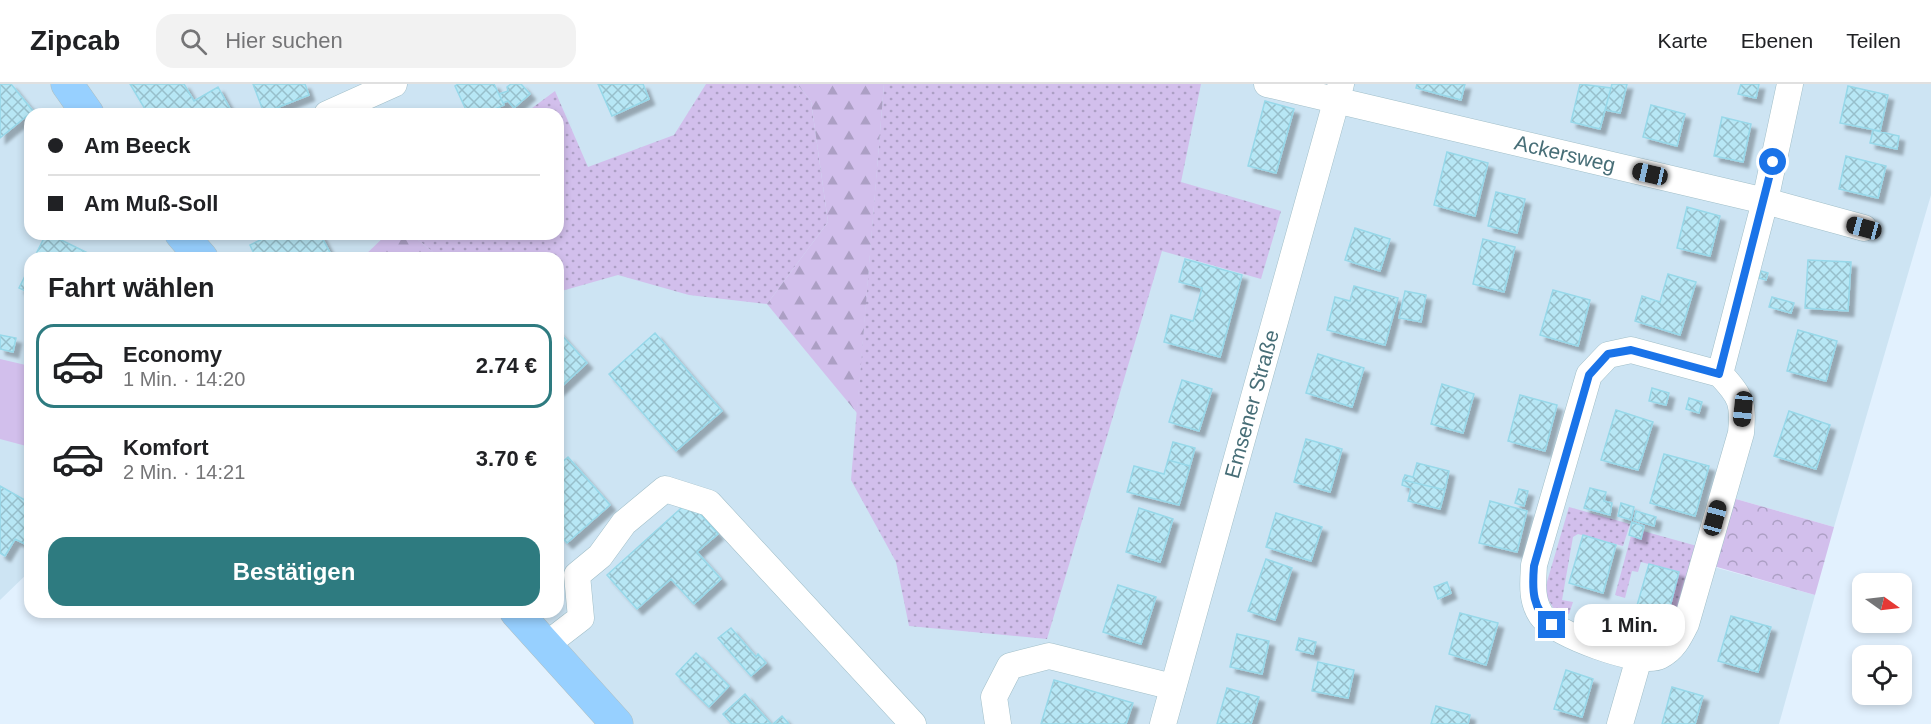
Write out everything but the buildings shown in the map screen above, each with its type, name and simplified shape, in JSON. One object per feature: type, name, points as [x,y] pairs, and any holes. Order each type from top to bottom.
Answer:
[{"type":"main road","points":[[67,84],[84,108]]},
{"type":"main road","points":[[186,240],[197,252]]},
{"type":"main road","points":[[521,618],[617,724]]},
{"type":"street","name":"Ackersweg","points":[[1267,84],[1338,92],[1864,228]]},
{"type":"street","points":[[1719,374],[1765,201],[1790,84]]},
{"type":"street","points":[[339,108],[381,87]]},
{"type":"street","name":"Emsener Straße","points":[[1162,724],[1338,92]]},
{"type":"street","points":[[1631,350],[1719,374],[1736,391],[1743,409],[1741,434],[1686,624],[1676,643],[1659,657],[1639,658],[1564,634],[1541,616],[1532,593],[1538,554],[1589,375],[1608,354],[1631,350]]},
{"type":"street","points":[[546,645],[581,618],[577,575],[600,556],[624,523],[665,489],[709,503],[913,724]]},
{"type":"street","points":[[999,724],[994,697],[1010,666],[1049,656],[1173,687]]},
{"type":"street","points":[[1620,724],[1639,658]]},
{"type":"shaded area","points":[[0,84],[1931,84],[1931,195],[1834,527],[1722,495],[1703,564],[1815,595],[1779,724],[617,724],[521,618],[564,618],[564,252],[24,252],[24,577],[0,600]]},
{"type":"green space","points":[[706,84],[797,84],[811,101],[828,222],[767,304],[689,295],[618,275],[564,290],[564,252],[433,252],[418,240],[564,240],[564,112],[588,167],[674,135]]},
{"type":"green space","points":[[797,84],[884,84],[857,413],[767,304],[828,222],[811,101]]},
{"type":"green space","points":[[884,84],[1201,84],[1181,182],[1281,211],[1261,279],[1162,251],[1047,639],[909,626],[896,562],[851,480]]},
{"type":"green space","points":[[555,91],[562,108],[532,108]]},
{"type":"green space","points":[[381,240],[418,240],[433,252],[368,252]]},
{"type":"green space","points":[[0,359],[24,365],[24,445],[0,439]]},
{"type":"green space","points":[[1722,495],[1834,527],[1815,595],[1703,563]]},
{"type":"green space","points":[[1569,507],[1630,524],[1623,546],[1578,534],[1573,537],[1562,600],[1573,602],[1569,614],[1555,611],[1544,592]]},
{"type":"green space","points":[[1643,531],[1697,546],[1674,632],[1648,647],[1621,640],[1627,618],[1664,628],[1679,572],[1641,562],[1638,572],[1632,571],[1625,598],[1615,595],[1631,536],[1641,539]]},
{"type":"route","points":[[1552,625],[1541,616],[1532,593],[1534,566],[1589,375],[1608,354],[1631,350],[1719,374],[1765,201],[1773,162]]}]
